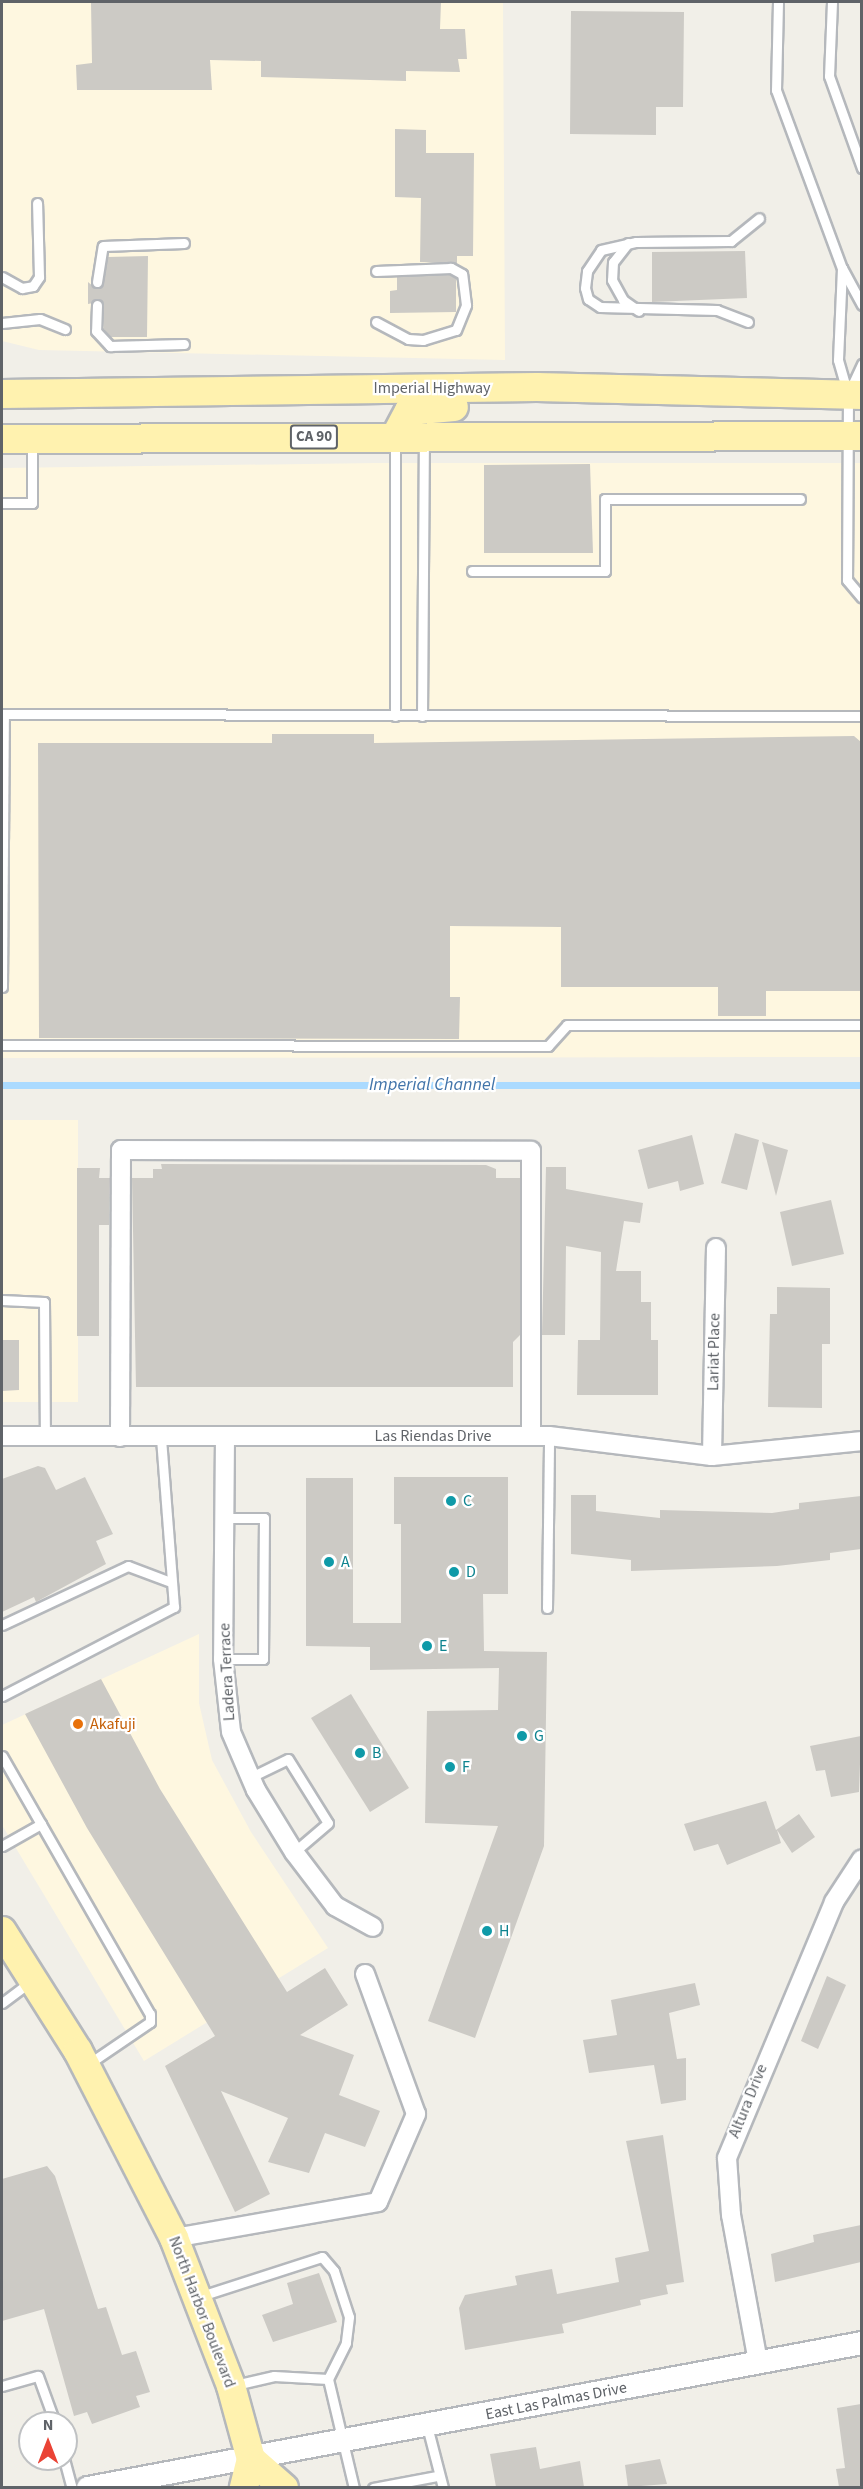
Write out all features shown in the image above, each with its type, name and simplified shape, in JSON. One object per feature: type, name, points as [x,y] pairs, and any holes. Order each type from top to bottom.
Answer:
[{"type":"main road","name":"Imperial Highway","points":[[2,394],[573,387],[855,395]]},
{"type":"main road","points":[[395,437],[402,417],[418,408],[537,406],[573,387]]},
{"type":"main road","name":"CA 90","points":[[2,439],[855,436]]},
{"type":"main road","name":"North Harbor Boulevard","points":[[2,1931],[86,2066],[174,2238],[231,2386],[251,2459],[244,2487]]},
{"type":"main road","points":[[251,2459],[284,2487]]},
{"type":"street","points":[[120,1437],[120,1150],[531,1151],[540,1436]]},
{"type":"street","name":"Lariat Place","points":[[712,1456],[716,1248]]},
{"type":"street","name":"Las Riendas Drive","points":[[2,1436],[540,1436],[712,1456],[861,1441]]},
{"type":"street","name":"Ladera Terrace","points":[[225,1437],[223,1659],[231,1732],[249,1778],[294,1851],[335,1906],[373,1927]]},
{"type":"street","name":"Altura Drive","points":[[758,2362],[730,2215],[727,2158],[834,1902],[861,1859]]},
{"type":"street","points":[[174,2238],[378,2202],[416,2114],[365,1974]]},
{"type":"street","name":"East Las Palmas Drive","points":[[88,2487],[251,2459],[861,2343]]},
{"type":"lane","points":[[778,2],[776,90],[842,268],[861,305]]},
{"type":"lane","points":[[832,2],[829,76],[861,168]]},
{"type":"lane","points":[[2,277],[22,288],[33,286],[39,277],[37,203]]},
{"type":"lane","points":[[748,322],[717,310],[639,311],[600,307],[588,299],[585,288],[587,271],[601,250],[628,243],[731,241],[759,218]]},
{"type":"lane","points":[[97,282],[103,246],[184,243]]},
{"type":"lane","points":[[628,243],[613,262],[612,280],[623,300],[639,311]]},
{"type":"lane","points":[[376,271],[450,268],[462,274],[466,305],[456,330],[423,340],[408,339],[376,322]]},
{"type":"lane","points":[[842,268],[838,360],[855,395]]},
{"type":"lane","points":[[97,304],[96,331],[110,346],[184,344]]},
{"type":"lane","points":[[2,323],[40,320],[65,329]]},
{"type":"lane","points":[[861,364],[855,395],[847,580],[861,598]]},
{"type":"lane","points":[[395,437],[395,716]]},
{"type":"lane","points":[[422,716],[424,437]]},
{"type":"lane","points":[[2,503],[32,503],[32,439]]},
{"type":"lane","points":[[471,571],[605,571],[605,499],[800,499]]},
{"type":"lane","points":[[2,987],[3,714],[861,716]]},
{"type":"lane","points":[[2,1045],[548,1046],[567,1025],[861,1025]]},
{"type":"lane","points":[[2,1300],[44,1302],[45,1437]]},
{"type":"lane","points":[[540,1436],[547,1608]]},
{"type":"lane","points":[[2,1696],[174,1607],[168,1581],[161,1437]]},
{"type":"lane","points":[[223,1659],[263,1659],[264,1518],[225,1518]]},
{"type":"lane","points":[[2,1625],[128,1566],[168,1581]]},
{"type":"lane","points":[[2,1756],[150,2014],[150,2022],[86,2066]]},
{"type":"lane","points":[[249,1778],[284,1757],[328,1823],[294,1851]]},
{"type":"lane","points":[[2,1846],[41,1824]]},
{"type":"lane","points":[[2,2003],[31,1981]]},
{"type":"lane","points":[[197,2298],[322,2257],[334,2271],[349,2317],[346,2343],[328,2379],[345,2440],[354,2487]]},
{"type":"lane","points":[[2,2386],[38,2376],[43,2380],[52,2411]]},
{"type":"lane","points":[[231,2386],[274,2376],[328,2379]]},
{"type":"lane","points":[[427,2426],[436,2476],[443,2487]]},
{"type":"lane","points":[[67,2471],[72,2487]]},
{"type":"lane","points":[[373,2487],[436,2476]]},
{"type":"shaded area","points":[[2,2],[503,2],[505,360],[39,350],[2,341]]},
{"type":"shaded area","points":[[376,463],[861,463],[861,1057],[2,1058],[2,468]]},
{"type":"shaded area","points":[[2,1120],[78,1120],[78,1402],[2,1402]]},
{"type":"shaded area","points":[[199,1634],[199,1703],[212,1760],[251,1832],[328,1948],[144,2061],[2,1825],[2,1725]]},
{"type":"building","points":[[91,2],[441,2],[440,29],[465,29],[467,59],[458,59],[460,72],[406,71],[406,81],[261,77],[261,61],[210,60],[212,90],[77,90],[76,65],[92,63]]},
{"type":"building","points":[[571,11],[684,12],[683,107],[656,107],[656,135],[570,134]]},
{"type":"building","points":[[395,129],[426,130],[426,153],[474,153],[473,256],[457,256],[457,263],[420,262],[421,198],[395,197]]},
{"type":"building","points":[[745,251],[747,298],[652,302],[652,252]]},
{"type":"building","points":[[148,256],[147,337],[110,337],[104,329],[103,301],[88,304],[88,282],[95,288],[103,286],[108,257]]},
{"type":"building","points":[[449,275],[456,278],[456,312],[390,313],[390,291],[397,290],[397,277]]},
{"type":"building","points":[[590,464],[593,553],[484,553],[484,465]]},
{"type":"building","points":[[272,734],[374,734],[374,743],[854,736],[861,742],[861,991],[766,991],[766,1016],[718,1016],[718,987],[561,987],[561,927],[450,926],[450,997],[460,997],[459,1039],[39,1038],[38,743],[272,743]]},
{"type":"building","points":[[735,1133],[759,1140],[747,1190],[721,1183]]},
{"type":"building","points":[[692,1135],[704,1184],[680,1191],[678,1181],[648,1189],[638,1150]]},
{"type":"building","points":[[762,1142],[788,1150],[776,1196]]},
{"type":"building","points":[[161,1164],[486,1165],[496,1169],[496,1178],[520,1178],[520,1335],[513,1342],[513,1387],[136,1387],[132,1178],[153,1178],[153,1169],[162,1169]]},
{"type":"building","points":[[546,1167],[566,1167],[566,1189],[643,1203],[640,1223],[624,1221],[616,1271],[641,1271],[641,1302],[651,1302],[651,1340],[658,1340],[658,1395],[577,1395],[578,1340],[600,1340],[601,1252],[566,1246],[565,1335],[542,1335]]},
{"type":"building","points":[[77,1168],[100,1168],[99,1178],[110,1178],[109,1225],[99,1225],[99,1336],[77,1336]]},
{"type":"building","points":[[831,1200],[844,1254],[792,1266],[780,1212]]},
{"type":"building","points":[[777,1287],[830,1288],[830,1344],[822,1344],[822,1408],[768,1407],[770,1314],[777,1314]]},
{"type":"building","points":[[2,1340],[19,1340],[19,1390],[2,1391]]},
{"type":"building","points":[[38,1466],[45,1468],[56,1490],[85,1477],[113,1534],[96,1541],[106,1564],[36,1602],[34,1597],[2,1612],[2,1479]]},
{"type":"building","points":[[394,1477],[508,1477],[508,1594],[483,1594],[484,1651],[547,1652],[544,1846],[475,2038],[428,2021],[498,1826],[425,1823],[427,1711],[498,1710],[499,1668],[370,1670],[370,1647],[306,1646],[306,1478],[353,1478],[353,1623],[401,1623],[401,1524],[394,1524]]},
{"type":"building","points":[[571,1495],[596,1495],[596,1511],[660,1518],[660,1510],[772,1513],[799,1509],[799,1503],[861,1496],[861,1549],[830,1553],[830,1560],[777,1566],[631,1571],[631,1560],[571,1554]]},
{"type":"building","points":[[101,1679],[160,1789],[287,1992],[325,1968],[348,2005],[300,2035],[354,2055],[339,2095],[380,2111],[365,2147],[325,2133],[309,2173],[268,2162],[288,2118],[221,2091],[270,2194],[235,2212],[165,2066],[215,2036],[87,1828],[25,1714]]},
{"type":"building","name":"B","points":[[351,1694],[409,1788],[370,1812],[311,1718]]},
{"type":"building","points":[[861,1736],[859,1792],[831,1797],[825,1770],[816,1771],[810,1746]]},
{"type":"building","points":[[766,1801],[776,1830],[799,1814],[815,1837],[792,1853],[777,1830],[781,1843],[727,1865],[718,1844],[694,1851],[684,1824]]},
{"type":"building","points":[[827,1976],[846,1985],[818,2049],[801,2041]]},
{"type":"building","points":[[695,1983],[700,2005],[669,2013],[677,2059],[686,2058],[686,2100],[661,2104],[654,2065],[589,2073],[583,2040],[617,2035],[611,2000]]},
{"type":"building","points":[[663,2135],[684,2282],[666,2285],[668,2294],[640,2300],[641,2305],[562,2324],[564,2333],[465,2350],[459,2308],[465,2295],[517,2285],[515,2276],[552,2269],[557,2294],[619,2282],[615,2258],[649,2251],[626,2141]]},
{"type":"building","points":[[47,2166],[55,2176],[98,2309],[106,2307],[122,2355],[136,2351],[150,2392],[136,2396],[140,2407],[92,2424],[87,2412],[78,2415],[78,2411],[73,2411],[44,2309],[2,2321],[2,2179]]},
{"type":"building","points":[[861,2225],[861,2262],[775,2282],[771,2254],[814,2242],[813,2235]]},
{"type":"building","points":[[319,2273],[337,2322],[273,2342],[262,2315],[293,2304],[287,2283]]},
{"type":"building","points":[[861,2404],[861,2487],[839,2487],[836,2469],[845,2468],[837,2408]]},
{"type":"building","points":[[536,2447],[540,2469],[580,2461],[584,2487],[496,2487],[490,2454]]},
{"type":"building","points":[[660,2459],[667,2484],[628,2487],[625,2465]]},
{"type":"waterway","name":"Imperial Channel","points":[[2,1085],[862,1085]]},
{"type":"place","name":"C","points":[[451,1501]]},
{"type":"place","name":"A","points":[[329,1562]]},
{"type":"place","name":"D","points":[[454,1572]]},
{"type":"place","name":"E","points":[[427,1646]]},
{"type":"place","name":"Akafuji","points":[[78,1724]]},
{"type":"place","name":"G","points":[[522,1736]]},
{"type":"place","name":"B","points":[[360,1753]]},
{"type":"place","name":"F","points":[[450,1767]]},
{"type":"place","name":"H","points":[[487,1931]]}]
